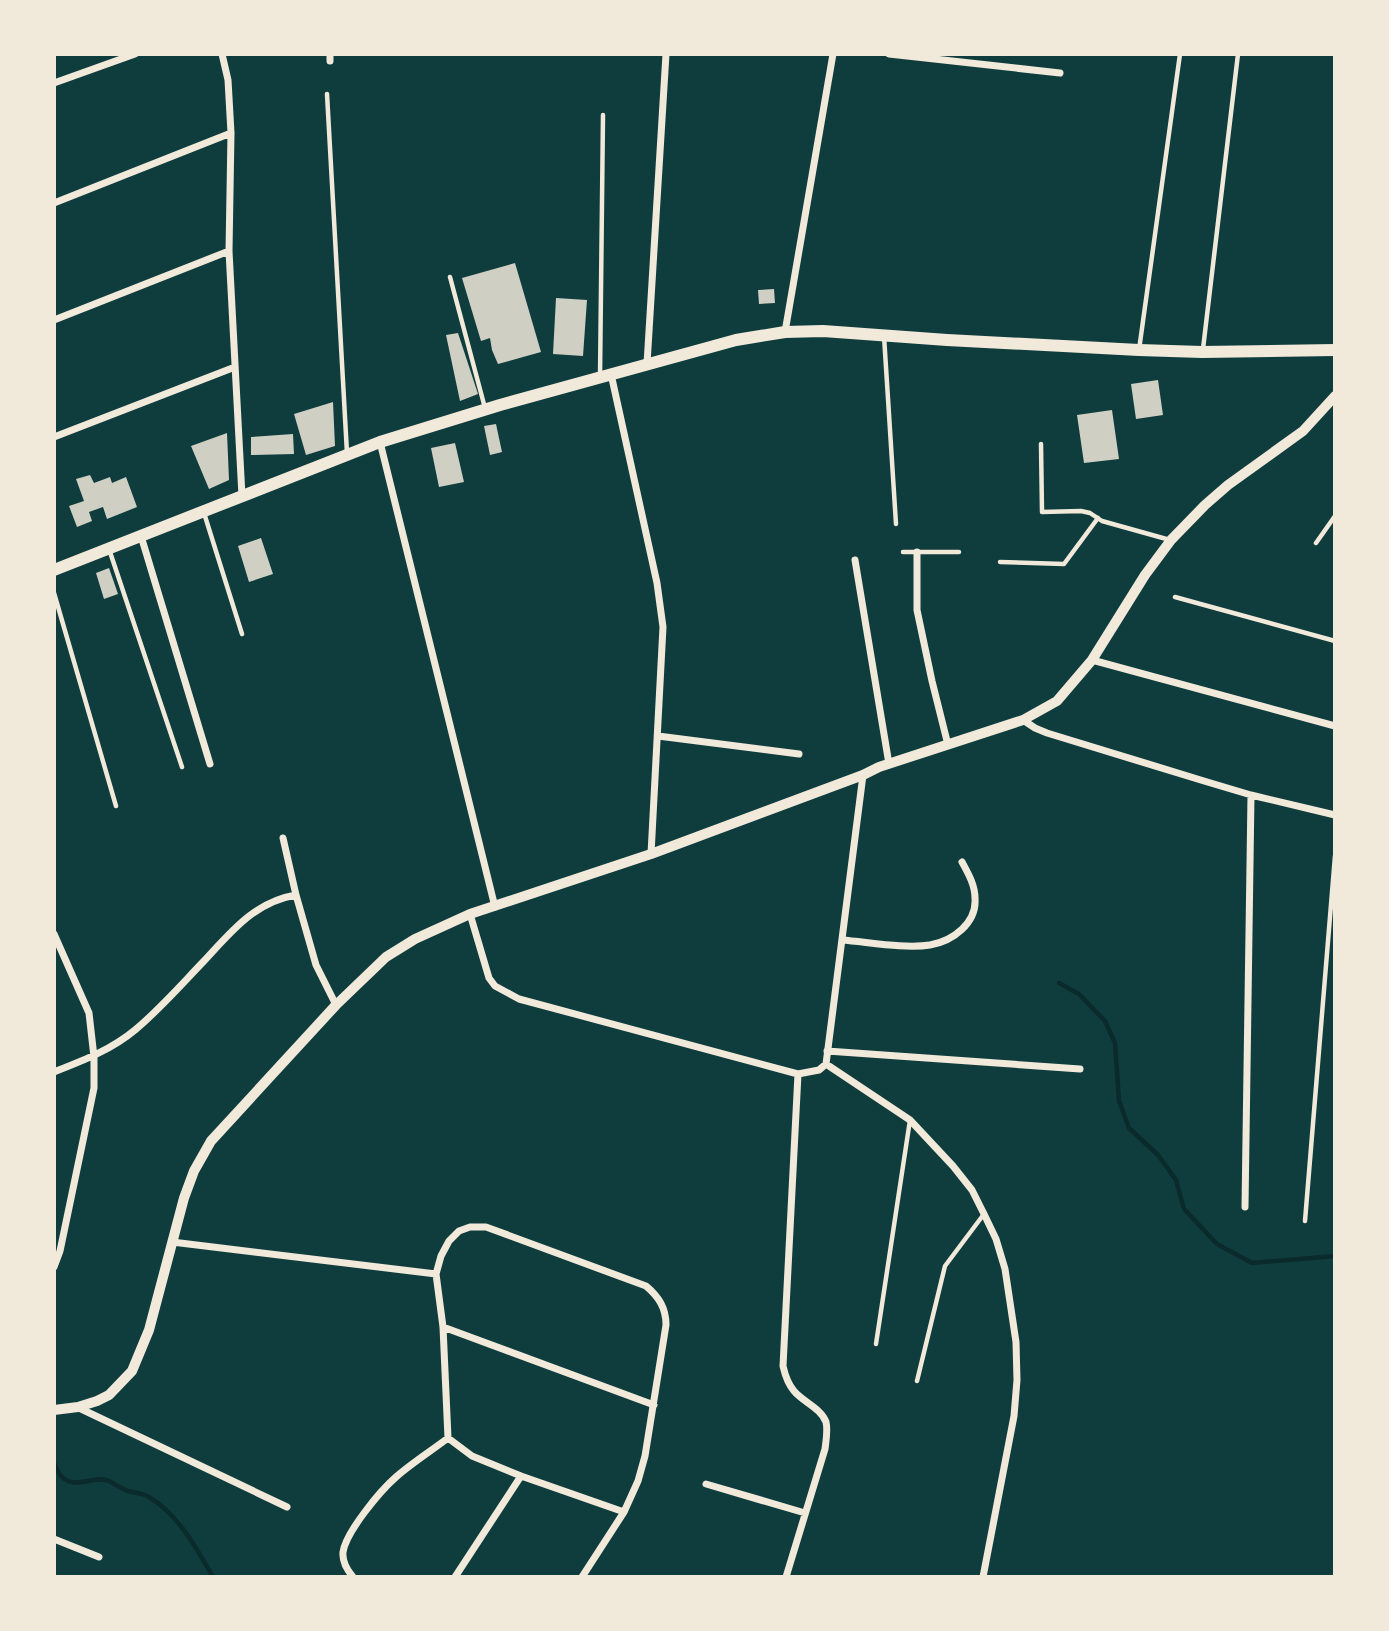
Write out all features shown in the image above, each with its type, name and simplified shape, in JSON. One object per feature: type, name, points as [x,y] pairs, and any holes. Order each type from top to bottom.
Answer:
[{"type":"main road","points":[[54,570],[380,442],[485,409],[736,340],[785,332],[823,331],[1139,351],[1335,350]]},
{"type":"street","points":[[54,83],[135,54]]},
{"type":"street","points":[[222,54],[228,80],[231,133],[229,251],[242,496]]},
{"type":"street","points":[[647,364],[666,54]]},
{"type":"street","points":[[785,332],[833,54]]},
{"type":"street","points":[[889,54],[1060,73]]},
{"type":"street","points":[[54,203],[231,133]]},
{"type":"street","points":[[54,320],[229,251]]},
{"type":"street","points":[[54,436],[235,367]]},
{"type":"street","points":[[605,375],[657,583],[663,627],[651,854]]},
{"type":"street","points":[[54,1410],[78,1407],[109,1395],[132,1371],[149,1329],[194,1171],[211,1141],[336,1005],[386,957],[415,939],[470,914],[651,854],[889,764],[1023,720],[1057,701],[1092,660],[1144,575],[1171,540],[1228,485],[1303,431],[1335,396]]},
{"type":"street","points":[[380,442],[495,907]]},
{"type":"street","points":[[141,536],[210,764]]},
{"type":"street","points":[[917,552],[917,610],[948,745]]},
{"type":"street","points":[[855,560],[889,764]]},
{"type":"street","points":[[1092,660],[1335,726]]},
{"type":"street","points":[[1023,720],[1047,733],[1251,795],[1335,815]]},
{"type":"street","points":[[657,736],[799,754]]},
{"type":"street","points":[[470,914],[489,978],[495,986],[519,999],[797,1074],[819,1070],[826,1064],[828,1051],[863,775]]},
{"type":"street","points":[[1245,1207],[1251,795]]},
{"type":"street","points":[[283,838],[316,965],[336,1005]]},
{"type":"street","points":[[842,940],[911,946],[930,945],[947,940],[966,925],[975,908],[976,895],[962,862]]},
{"type":"street","points":[[54,1072],[94,1056],[134,1031],[242,921],[265,905],[296,895]]},
{"type":"street","points":[[54,934],[56,944],[89,1013],[94,1056],[94,1088],[60,1251],[54,1267]]},
{"type":"street","points":[[828,1051],[1080,1069]]},
{"type":"street","points":[[826,1064],[910,1119],[971,1190],[996,1239],[1005,1269],[1016,1342],[1017,1380],[1014,1416],[983,1577]]},
{"type":"street","points":[[786,1577],[825,1449],[827,1431],[825,1420],[818,1410],[794,1390],[786,1378],[783,1366],[797,1074]]},
{"type":"street","points":[[448,1438],[443,1326],[436,1274],[449,1241],[459,1231],[470,1227],[485,1227],[633,1279],[654,1292],[663,1304],[666,1325],[645,1456],[638,1481],[624,1512],[582,1577]]},
{"type":"street","points":[[172,1242],[436,1274]]},
{"type":"street","points":[[443,1326],[654,1405]]},
{"type":"street","points":[[78,1407],[287,1507]]},
{"type":"street","points":[[448,1438],[472,1456],[624,1512]]},
{"type":"street","points":[[353,1577],[344,1562],[346,1541],[376,1498],[395,1478],[448,1438]]},
{"type":"street","points":[[455,1577],[521,1476]]},
{"type":"street","points":[[706,1484],[805,1513]]},
{"type":"street","points":[[54,1539],[99,1557]]},
{"type":"lane","points":[[974,64],[975,54]]},
{"type":"lane","points":[[1139,351],[1180,54]]},
{"type":"lane","points":[[1202,352],[1238,54]]},
{"type":"lane","points":[[327,94],[347,455]]},
{"type":"lane","points":[[603,115],[605,375]]},
{"type":"lane","points":[[450,277],[485,409]]},
{"type":"lane","points":[[884,335],[896,524]]},
{"type":"lane","points":[[1041,444],[1042,512],[1081,511],[1102,521],[1171,540]]},
{"type":"lane","points":[[204,512],[242,634]]},
{"type":"lane","points":[[1316,543],[1335,516]]},
{"type":"lane","points":[[1000,562],[1064,564],[1098,518]]},
{"type":"lane","points":[[109,549],[182,767]]},
{"type":"lane","points":[[903,552],[959,552]]},
{"type":"lane","points":[[54,593],[116,806]]},
{"type":"lane","points":[[1175,597],[1335,641]]},
{"type":"lane","points":[[1305,1222],[1335,856]]},
{"type":"lane","points":[[876,1344],[910,1119]]},
{"type":"lane","points":[[917,1381],[945,1266],[985,1214]]},
{"type":"building","points":[[515,263],[541,352],[498,364],[490,338],[481,341],[462,278]]},
{"type":"building","points":[[774,289],[775,303],[759,304],[758,290]]},
{"type":"building","points":[[556,298],[587,300],[583,356],[553,354]]},
{"type":"building","points":[[458,333],[478,394],[460,401],[446,335]]},
{"type":"building","points":[[1158,380],[1163,415],[1136,419],[1131,384]]},
{"type":"building","points":[[333,402],[335,446],[306,455],[294,414]]},
{"type":"building","points":[[1112,410],[1119,459],[1084,463],[1077,415]]},
{"type":"building","points":[[496,424],[502,452],[490,455],[484,426]]},
{"type":"building","points":[[227,433],[229,480],[209,489],[191,446]]},
{"type":"building","points":[[293,434],[294,454],[251,455],[251,437]]},
{"type":"building","points":[[455,443],[464,482],[439,487],[431,448]]},
{"type":"building","points":[[90,475],[94,483],[110,477],[112,483],[126,477],[137,507],[107,519],[103,507],[89,512],[92,521],[77,527],[69,506],[84,501],[76,479]]},
{"type":"building","points":[[261,538],[273,574],[249,582],[238,546]]},
{"type":"building","points":[[109,568],[118,594],[104,599],[96,573]]},
{"type":"waterway","points":[[1059,983],[1079,994],[1105,1021],[1115,1043],[1119,1101],[1129,1128],[1158,1155],[1176,1180],[1184,1209],[1217,1244],[1252,1263],[1335,1256]]},
{"type":"waterway","points":[[54,1463],[59,1474],[66,1480],[80,1483],[102,1479],[147,1496],[159,1504],[186,1533],[213,1577]]}]
